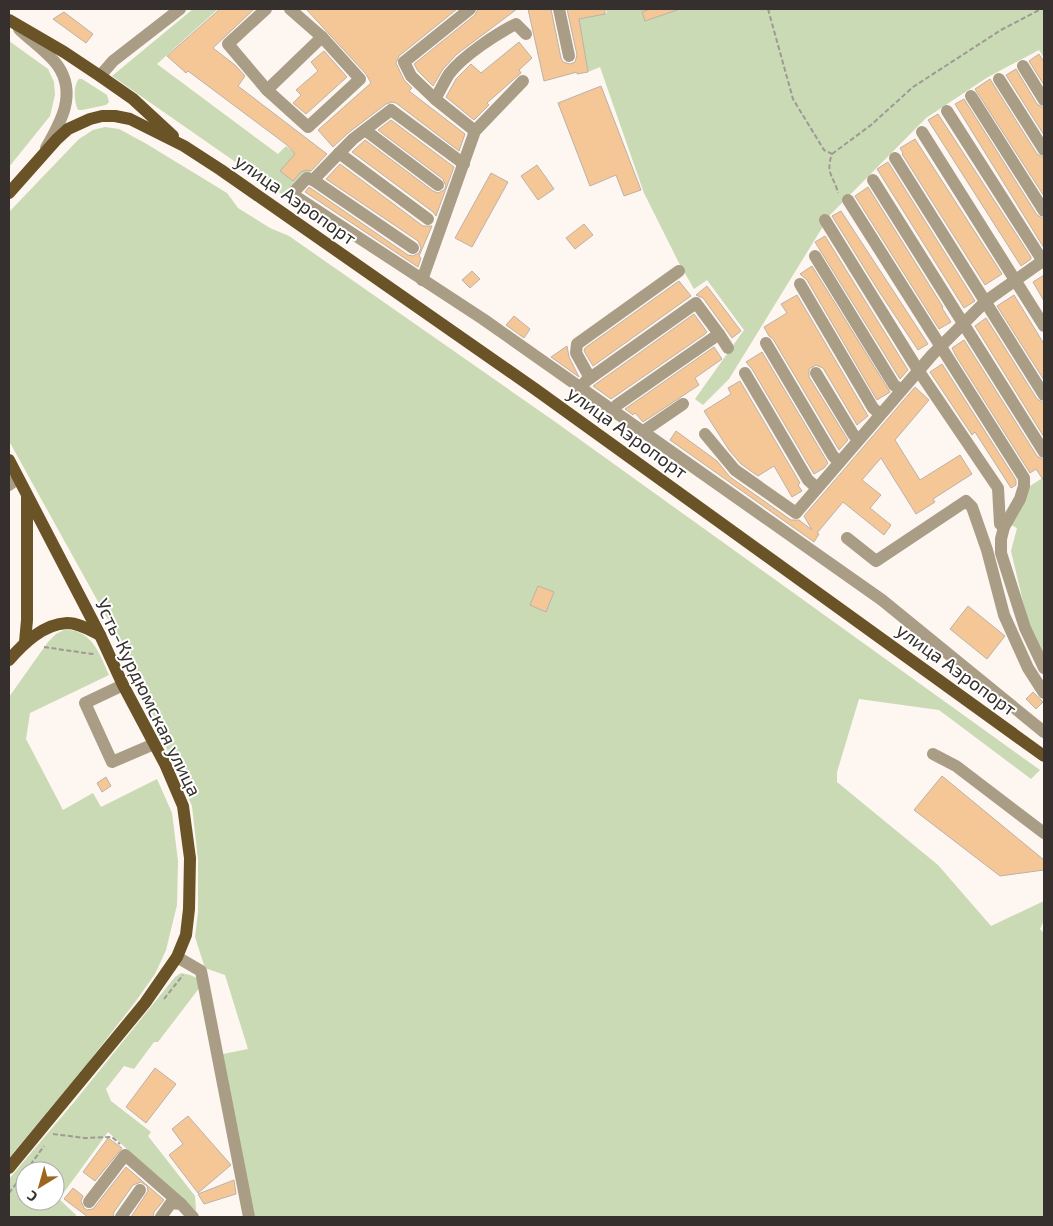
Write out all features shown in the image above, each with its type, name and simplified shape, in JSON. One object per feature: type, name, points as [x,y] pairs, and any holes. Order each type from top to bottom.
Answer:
[{"type":"main road","points":[[10,21],[64,52],[133,99],[184,146]]},
{"type":"main road","points":[[9,193],[68,129],[90,118],[116,116],[130,119],[184,146]]},
{"type":"main road","name":"улица Аэропорт","points":[[184,146],[228,174],[535,389],[1044,756]]},
{"type":"main road","name":"Усть-Курдюмская улица","points":[[9,460],[14,481],[27,495],[100,635],[123,685],[164,764],[182,806],[190,858],[189,909],[186,935],[177,957],[145,1003],[9,1168]]},
{"type":"main road","name":"Усть-Курдюмская улица","points":[[25,642],[28,602],[27,495]]},
{"type":"main road","points":[[9,660],[25,642],[54,626],[68,623],[86,627],[100,635]]},
{"type":"street","points":[[100,76],[113,61],[180,9]]},
{"type":"street","points":[[266,9],[228,44],[267,90],[308,127],[360,79],[322,37],[290,9]]},
{"type":"street","points":[[470,9],[404,62],[411,76],[475,131]]},
{"type":"street","points":[[559,9],[568,56]]},
{"type":"street","points":[[10,21],[57,65],[65,80],[67,94],[65,109],[43,154]]},
{"type":"street","points":[[435,98],[449,74],[498,33],[516,24],[526,34]]},
{"type":"street","points":[[267,90],[322,37]]},
{"type":"street","points":[[1023,66],[1044,100]]},
{"type":"street","points":[[999,80],[1044,150]]},
{"type":"street","points":[[422,280],[475,131],[523,81]]},
{"type":"street","points":[[971,96],[1044,211]]},
{"type":"street","points":[[313,180],[353,139],[391,110],[464,164]]},
{"type":"street","points":[[705,434],[735,470],[796,513],[918,370],[940,347],[986,301],[1044,261],[946,110]]},
{"type":"street","points":[[365,130],[438,185]]},
{"type":"street","points":[[922,132],[1044,326]]},
{"type":"street","points":[[339,153],[428,219]]},
{"type":"street","points":[[895,158],[1044,395]]},
{"type":"street","points":[[413,248],[313,180],[307,178],[292,194],[483,320],[882,600],[1044,732]]},
{"type":"street","points":[[873,180],[1044,452]]},
{"type":"street","points":[[843,199],[1024,478],[1024,486],[1020,498],[1004,527],[1001,539],[1001,553],[1025,628],[1044,668]]},
{"type":"street","points":[[825,220],[918,370],[998,488],[1000,524],[1004,527]]},
{"type":"street","points":[[815,256],[894,384],[901,390]]},
{"type":"street","points":[[590,378],[576,353],[577,344],[679,270]]},
{"type":"street","points":[[800,284],[873,408],[880,414]]},
{"type":"street","points":[[580,388],[590,378],[696,303],[728,348]]},
{"type":"street","points":[[613,411],[617,405],[719,334]]},
{"type":"street","points":[[766,343],[832,456],[839,462]]},
{"type":"street","points":[[745,373],[808,480],[817,488]]},
{"type":"street","points":[[816,373],[858,440]]},
{"type":"street","points":[[644,434],[648,428],[683,404]]},
{"type":"street","points":[[846,538],[876,561],[966,501],[972,507],[987,550],[1004,616],[1028,668],[1044,693]]},
{"type":"street","points":[[123,685],[84,703],[112,762],[154,744]]},
{"type":"street","points":[[933,754],[956,766],[1044,833]]},
{"type":"street","points":[[177,957],[201,970],[249,1217]]},
{"type":"street","points":[[89,1202],[125,1155],[181,1204],[193,1217]]},
{"type":"street","points":[[121,1217],[140,1190]]},
{"type":"street","points":[[161,1217],[171,1203],[181,1204]]},
{"type":"path","points":[[768,9],[794,99],[824,150],[832,154]]},
{"type":"path","points":[[843,199],[829,174],[832,154],[871,126],[913,88],[1001,30],[1041,9]]},
{"type":"path","points":[[44,647],[92,654],[99,650]]},
{"type":"path","points":[[54,1134],[86,1138],[112,1137],[125,1149],[125,1155]]},
{"type":"path","points":[[33,1161],[48,1141]]},
{"type":"green space","points":[[193,9],[218,9],[157,64],[278,154],[286,146],[293,152],[311,172],[286,197],[112,76]]},
{"type":"green space","points":[[577,9],[588,9],[590,16],[607,13],[606,9],[1044,9],[1044,58],[1039,50],[988,77],[926,118],[830,215],[729,379],[703,405],[695,399],[744,330],[707,280],[694,289],[679,263],[644,193],[600,67],[588,72]]},
{"type":"green space","points":[[9,41],[48,69],[54,82],[55,95],[50,116],[9,167]]},
{"type":"green space","points":[[79,79],[107,95],[109,102],[106,105],[78,110],[75,94]]},
{"type":"green space","points":[[105,127],[119,129],[145,143],[227,193],[238,208],[270,228],[289,236],[554,421],[1040,770],[1031,779],[939,710],[859,699],[837,772],[837,782],[938,865],[991,926],[1044,901],[1044,920],[1040,929],[1044,933],[1044,1217],[253,1217],[223,1054],[248,1049],[225,975],[205,968],[195,937],[198,912],[198,860],[192,806],[116,634],[9,441],[9,212],[79,139],[93,130]]},
{"type":"green space","points":[[1044,477],[1044,657],[1029,627],[1011,551],[1017,528],[1011,525],[1030,486]]},
{"type":"green space","points":[[64,630],[73,630],[88,638],[98,651],[109,675],[30,713],[26,739],[63,810],[93,793],[101,807],[157,779],[172,813],[178,861],[177,905],[166,950],[155,974],[87,1064],[9,1158],[9,697],[48,642],[56,634]]},
{"type":"green space","points":[[181,973],[197,978],[200,987],[158,1042],[154,1042],[134,1069],[124,1066],[106,1089],[111,1101],[151,1132],[148,1136],[195,1196],[196,1211],[108,1132],[65,1191],[65,1161],[24,1161],[175,977]]},
{"type":"green space","points":[[15,1172],[15,1211],[65,1211],[65,1205],[76,1215],[75,1217],[9,1217],[9,1179]]},
{"type":"building","points":[[220,9],[254,9],[213,48],[235,65],[245,76],[238,86],[327,154],[311,171],[301,172],[293,181],[280,171],[295,154],[287,145],[188,71],[186,73],[167,56]]},
{"type":"building","points":[[306,9],[457,9],[399,56],[396,63],[404,80],[412,88],[409,91],[465,134],[459,151],[396,103],[392,102],[386,104],[333,147],[318,130],[371,83],[366,74]]},
{"type":"building","points":[[478,9],[517,9],[457,54],[443,69],[433,86],[418,71],[414,64],[475,15]]},
{"type":"building","points":[[528,9],[551,9],[561,58],[563,62],[570,64],[575,62],[577,55],[567,9],[605,9],[605,14],[579,19],[588,72],[577,74],[577,72],[544,81]]},
{"type":"building","points":[[650,9],[677,10],[645,21],[642,12]]},
{"type":"building","points":[[64,12],[93,34],[86,43],[53,19]]},
{"type":"building","points":[[519,42],[532,58],[519,70],[521,73],[487,103],[489,105],[474,120],[446,97],[456,79],[471,64],[481,73]]},
{"type":"building","points":[[324,51],[347,77],[306,114],[293,103],[301,95],[296,90],[318,71],[311,62]]},
{"type":"building","points":[[1039,54],[1044,62],[1044,85],[1029,61]]},
{"type":"building","points":[[1016,69],[1037,104],[1044,108],[1044,135],[1006,75]]},
{"type":"building","points":[[990,79],[1037,154],[1044,158],[1044,196],[975,89]]},
{"type":"building","points":[[601,86],[641,190],[624,196],[616,175],[590,186],[558,103]]},
{"type":"building","points":[[964,99],[1037,215],[1044,219],[1044,248],[955,104]]},
{"type":"building","points":[[938,114],[1031,257],[1021,266],[928,120]]},
{"type":"building","points":[[391,120],[454,167],[436,216],[352,152],[365,140],[433,191],[438,193],[444,190],[446,186],[443,179],[378,130]]},
{"type":"building","points":[[915,139],[1002,274],[985,285],[902,154],[900,148]]},
{"type":"building","points":[[888,162],[975,301],[964,308],[877,169]]},
{"type":"building","points":[[340,164],[423,226],[432,226],[419,256],[421,258],[418,267],[305,192],[309,187],[408,255],[413,256],[419,253],[421,248],[418,241],[326,179]]},
{"type":"building","points":[[537,165],[554,189],[538,200],[521,176]]},
{"type":"building","points":[[491,173],[508,182],[472,247],[455,238]]},
{"type":"building","points":[[868,187],[951,322],[939,329],[855,196]]},
{"type":"building","points":[[841,211],[928,344],[918,350],[878,290],[832,216]]},
{"type":"building","points":[[584,224],[593,235],[575,249],[566,238]]},
{"type":"building","points":[[825,236],[908,370],[900,379],[815,242]]},
{"type":"building","points":[[812,266],[890,392],[877,400],[807,280],[800,274]]},
{"type":"building","points":[[472,271],[480,279],[470,288],[462,280]]},
{"type":"building","points":[[1044,275],[1044,301],[1033,282]]},
{"type":"building","points":[[679,281],[691,296],[593,366],[584,351],[585,348]]},
{"type":"building","points":[[707,286],[741,331],[732,338],[703,298],[696,295]]},
{"type":"building","points":[[797,295],[868,416],[857,425],[823,368],[816,365],[809,369],[809,377],[848,440],[839,450],[764,327],[787,313],[781,304]]},
{"type":"building","points":[[1014,295],[1044,344],[1044,380],[997,306]]},
{"type":"building","points":[[694,314],[707,332],[705,334],[611,399],[593,386]]},
{"type":"building","points":[[514,316],[530,329],[524,338],[506,325]]},
{"type":"building","points":[[986,318],[1037,399],[1044,403],[1044,437],[975,326]]},
{"type":"building","points":[[964,340],[1037,456],[1044,460],[1044,481],[1036,469],[1030,473],[956,356],[952,348]]},
{"type":"building","points":[[567,346],[569,357],[579,377],[551,357]]},
{"type":"building","points":[[714,347],[722,359],[695,378],[699,385],[643,422],[635,413],[633,415],[625,409]]},
{"type":"building","points":[[762,352],[828,463],[814,474],[746,362]]},
{"type":"building","points":[[942,364],[1016,480],[1016,485],[1011,488],[975,432],[972,435],[930,372]]},
{"type":"building","points":[[740,381],[800,483],[798,485],[802,491],[792,497],[774,466],[758,476],[741,464],[729,450],[704,411],[731,394],[728,388]]},
{"type":"building","points":[[915,387],[929,400],[895,440],[920,480],[960,455],[972,474],[933,499],[935,502],[916,514],[881,458],[862,480],[881,495],[870,508],[891,525],[884,535],[843,502],[817,533],[819,534],[814,542],[670,440],[676,431],[717,461],[730,477],[791,520],[799,520],[812,530],[804,516]]},
{"type":"building","points":[[538,586],[554,592],[546,612],[530,605]]},
{"type":"building","points":[[968,606],[1005,636],[987,659],[950,629]]},
{"type":"building","points":[[1033,692],[1043,702],[1036,709],[1026,699]]},
{"type":"building","points":[[942,776],[1044,860],[1044,870],[1000,876],[914,810]]},
{"type":"building","points":[[106,777],[111,786],[102,792],[97,783]]},
{"type":"building","points":[[155,1068],[176,1084],[146,1123],[126,1107]]},
{"type":"building","points":[[188,1116],[231,1165],[198,1193],[169,1155],[183,1144],[172,1129]]},
{"type":"building","points":[[108,1138],[122,1148],[95,1181],[83,1172]]},
{"type":"building","points":[[126,1167],[164,1200],[154,1212],[153,1217],[131,1217],[148,1191],[147,1186],[141,1182],[133,1185],[114,1212],[113,1217],[88,1217],[65,1200],[65,1198],[73,1188],[83,1196],[81,1201],[84,1208],[87,1210],[93,1209]]},
{"type":"building","points":[[234,1180],[236,1194],[204,1204],[198,1194]]}]
